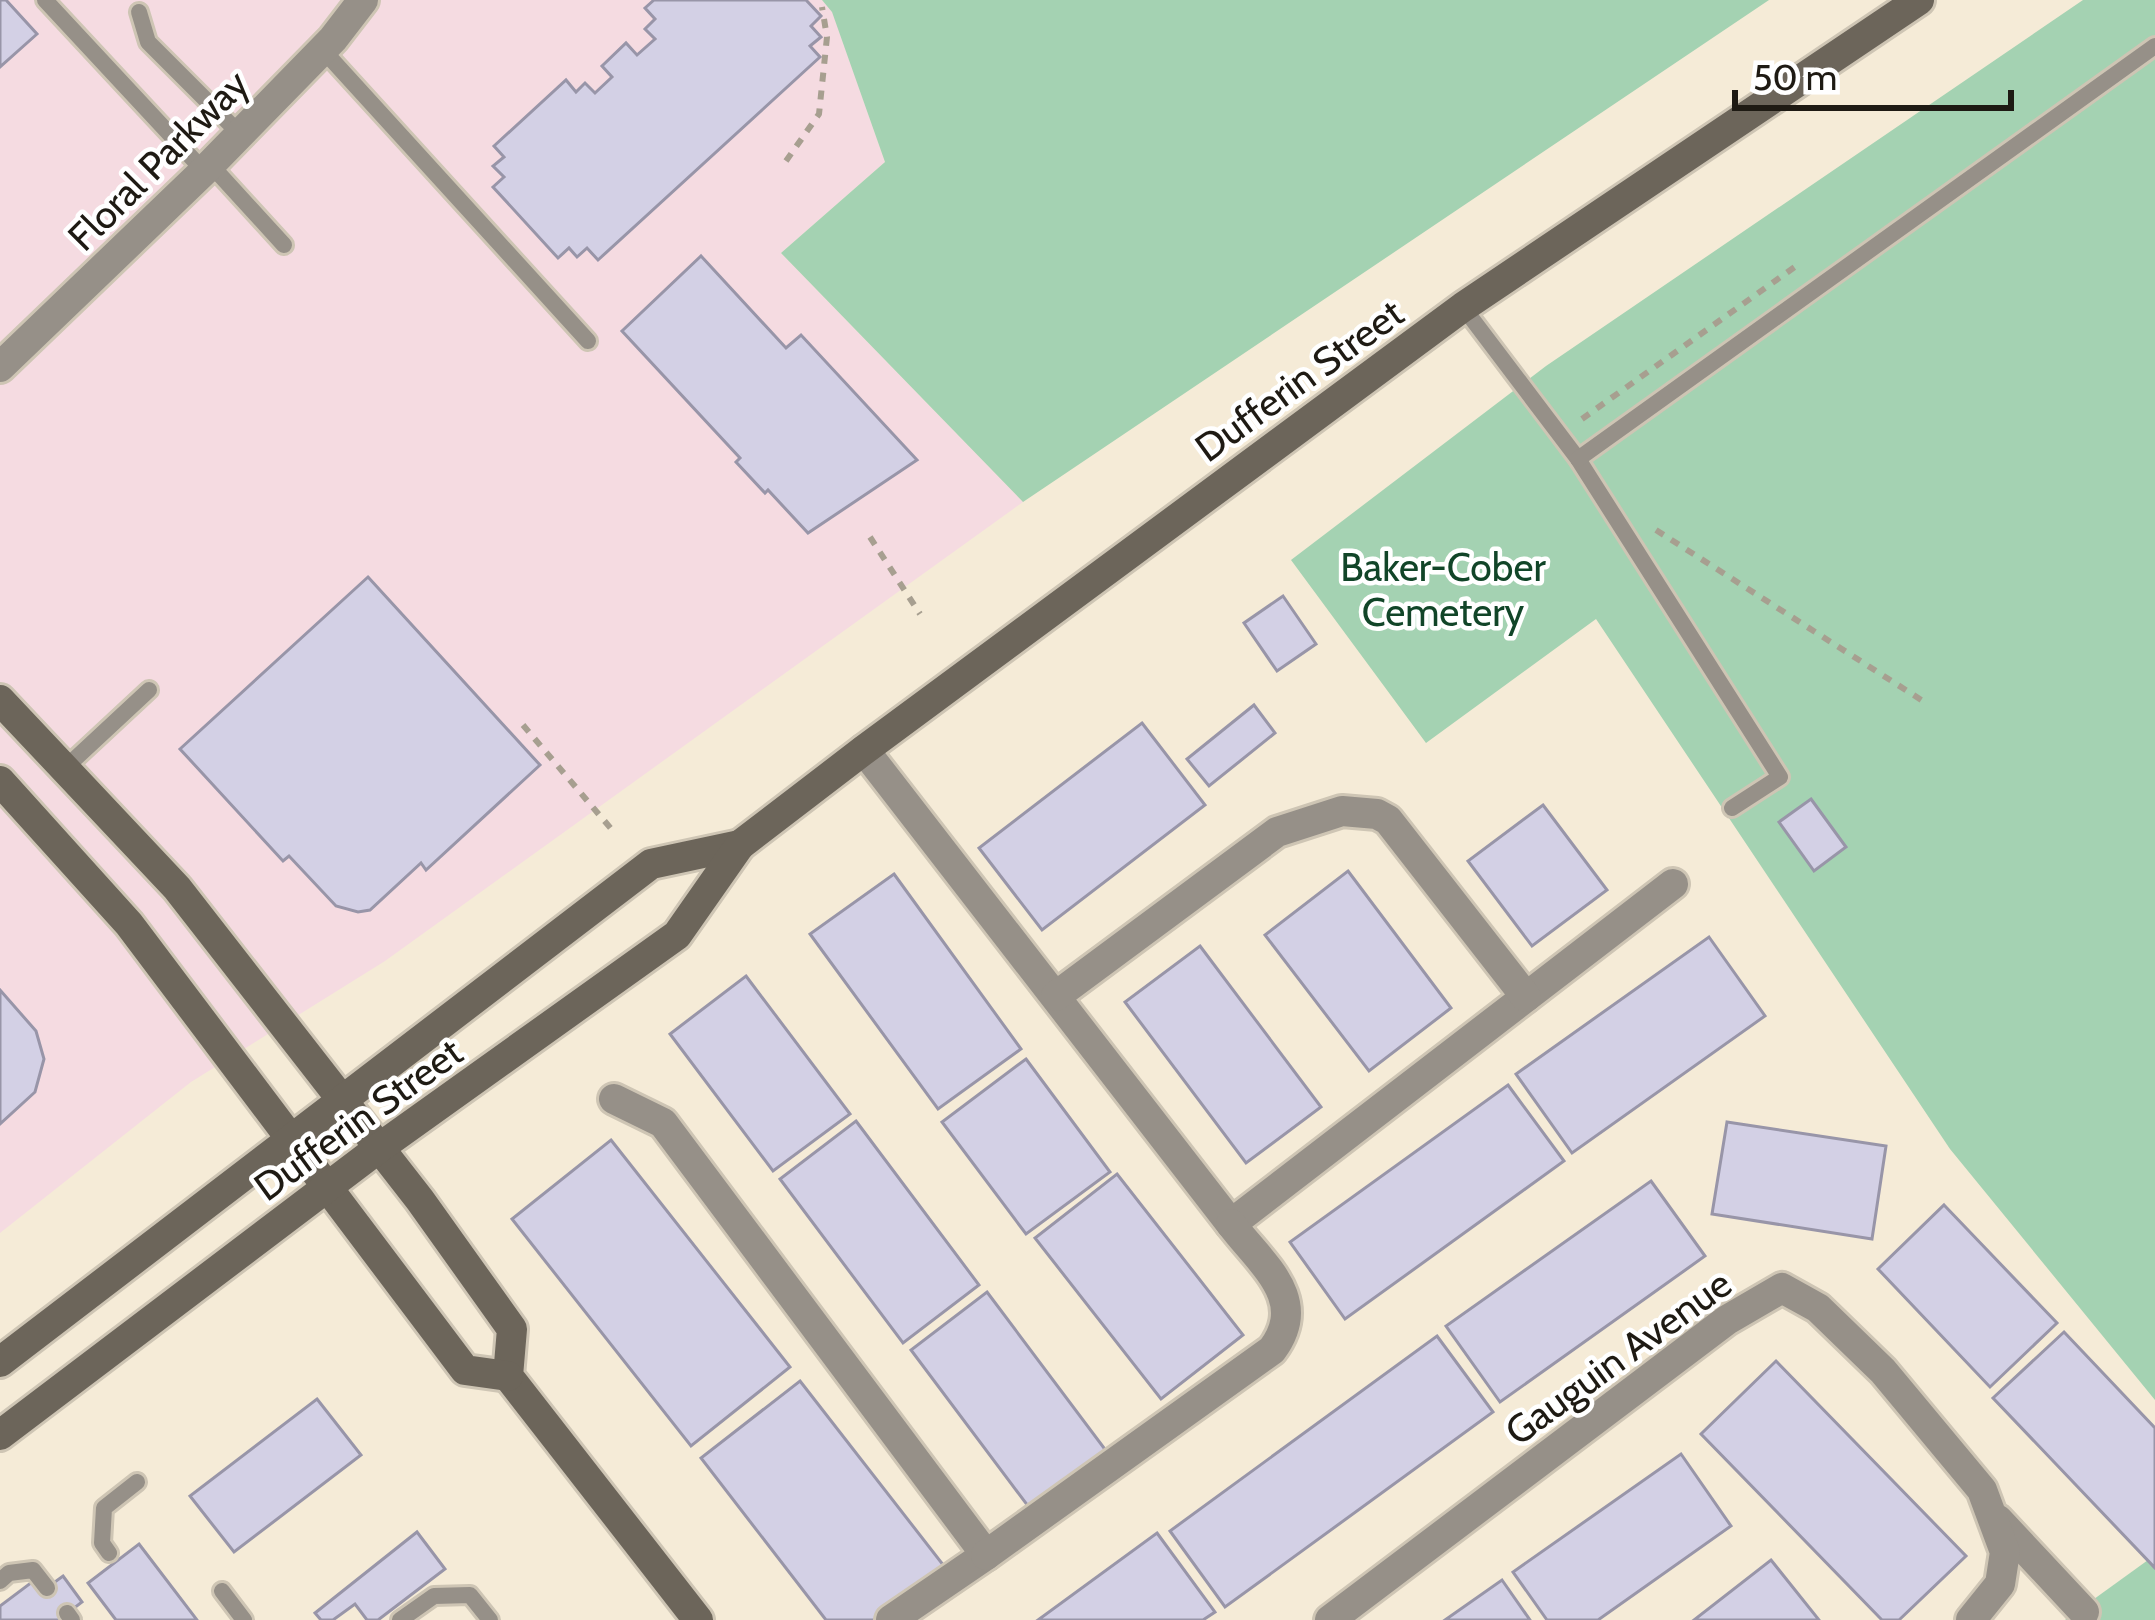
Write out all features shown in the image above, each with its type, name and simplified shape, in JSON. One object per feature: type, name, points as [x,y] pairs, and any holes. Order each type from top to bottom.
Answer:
[{"type":"main road","name":"Dufferin Street","points":[[0,1436],[379,1148],[677,935],[740,845],[864,749],[1463,307],[1919,0]]},
{"type":"main road","points":[[0,700],[177,888],[379,1148],[512,1329],[508,1376],[698,1620]]},
{"type":"main road","points":[[0,781],[129,924],[465,1370],[508,1376]]},
{"type":"main road","name":"Dufferin Street","points":[[0,1362],[651,864],[740,845]]},
{"type":"street","name":"Floral Parkway","points":[[0,367],[207,168],[322,50],[363,0]]},
{"type":"street","points":[[864,749],[1286,1297],[1287,1326],[1272,1351],[891,1620]]},
{"type":"street","points":[[1056,996],[1277,832],[1322,815],[1357,811],[1388,820],[1526,997]]},
{"type":"street","points":[[1231,1224],[1673,884]]},
{"type":"street","points":[[614,1099],[663,1123],[986,1555]]},
{"type":"street","name":"Gauguin Avenue","points":[[1330,1620],[1727,1320],[1781,1288],[1818,1308],[1883,1370],[1982,1490],[2005,1552],[2000,1584],[1971,1620]]},
{"type":"street","points":[[1995,1517],[2084,1612]]},
{"type":"lane","points":[[45,0],[284,245]]},
{"type":"lane","points":[[140,12],[148,42],[240,134]]},
{"type":"lane","points":[[1579,459],[2155,46]]},
{"type":"lane","points":[[322,50],[587,341]]},
{"type":"lane","points":[[1463,307],[1579,459],[1780,777],[1732,808]]},
{"type":"lane","points":[[64,769],[148,691]]},
{"type":"lane","points":[[110,1553],[102,1543],[104,1508],[137,1483]]},
{"type":"lane","points":[[0,1581],[9,1573],[33,1570],[47,1588]]},
{"type":"lane","points":[[222,1591],[244,1620]]},
{"type":"lane","points":[[400,1620],[434,1596],[470,1595],[490,1620]]},
{"type":"path","points":[[786,160],[819,114],[827,38],[823,7]]},
{"type":"path","points":[[1601,494],[1926,703]]},
{"type":"path","points":[[870,536],[920,614]]},
{"type":"path","points":[[523,725],[613,832]]},
{"type":"shaded area","points":[[0,0],[822,0],[832,11],[885,162],[781,253],[1023,502],[385,961],[191,1082],[0,1233]]},
{"type":"green space","points":[[822,0],[1769,0],[1023,502],[781,253],[885,162],[832,12]]},
{"type":"green space","name":"Baker-Cober Cemetery","points":[[2083,0],[2155,0],[2155,1400],[1950,1149],[1596,619],[1426,743],[1291,560],[1546,366]]},
{"type":"green space","points":[[2155,1555],[2155,1620],[2065,1620]]},
{"type":"building","points":[[0,0],[6,0],[37,34],[0,67]]},
{"type":"building","points":[[654,0],[806,0],[821,16],[811,26],[821,37],[810,46],[820,57],[598,260],[587,248],[577,257],[569,248],[558,258],[493,187],[504,177],[493,166],[504,157],[494,146],[566,80],[576,92],[585,83],[595,93],[612,77],[602,66],[626,43],[637,55],[655,39],[645,29],[655,19],[645,8]]},
{"type":"building","points":[[701,256],[786,348],[801,335],[917,460],[808,533],[768,490],[765,493],[736,462],[740,458],[622,331]]},
{"type":"building","points":[[368,577],[540,765],[426,870],[421,863],[370,910],[358,912],[336,906],[289,856],[283,861],[180,749]]},
{"type":"building","points":[[1283,596],[1316,644],[1277,671],[1244,623]]},
{"type":"building","points":[[1254,705],[1275,733],[1209,786],[1187,759]]},
{"type":"building","points":[[1142,723],[1205,805],[1042,930],[979,848]]},
{"type":"building","points":[[1811,799],[1846,847],[1814,871],[1779,822]]},
{"type":"building","points":[[1543,805],[1607,890],[1532,946],[1468,861]]},
{"type":"building","points":[[1348,871],[1451,1008],[1369,1071],[1265,935]]},
{"type":"building","points":[[894,874],[1021,1049],[938,1109],[810,934]]},
{"type":"building","points":[[1709,937],[1765,1016],[1572,1153],[1516,1074]]},
{"type":"building","points":[[1200,946],[1321,1107],[1246,1163],[1125,1002]]},
{"type":"building","points":[[746,976],[850,1114],[773,1171],[670,1034]]},
{"type":"building","points":[[0,990],[36,1031],[44,1059],[35,1092],[0,1124]]},
{"type":"building","points":[[1026,1059],[1110,1172],[1026,1234],[942,1122]]},
{"type":"building","points":[[1508,1085],[1564,1161],[1345,1319],[1290,1242]]},
{"type":"building","points":[[856,1121],[979,1285],[903,1343],[780,1179]]},
{"type":"building","points":[[1727,1122],[1886,1146],[1872,1239],[1712,1214]]},
{"type":"building","points":[[611,1140],[790,1367],[691,1446],[512,1219]]},
{"type":"building","points":[[1117,1174],[1243,1335],[1161,1399],[1035,1238]]},
{"type":"building","points":[[1651,1181],[1705,1256],[1500,1402],[1446,1326]]},
{"type":"building","points":[[1944,1205],[2057,1323],[1990,1387],[1878,1269]]},
{"type":"building","points":[[987,1292],[1110,1456],[1034,1514],[911,1350]]},
{"type":"building","points":[[2064,1332],[2155,1428],[2155,1568],[1993,1398]]},
{"type":"building","points":[[1437,1336],[1493,1412],[1225,1607],[1170,1531]]},
{"type":"building","points":[[1776,1361],[1966,1556],[1899,1620],[1882,1620],[1701,1434]]},
{"type":"building","points":[[800,1381],[944,1566],[874,1620],[826,1620],[701,1458]]},
{"type":"building","points":[[317,1399],[361,1455],[234,1552],[190,1496]]},
{"type":"building","points":[[1681,1454],[1731,1526],[1598,1620],[1547,1620],[1513,1572]]},
{"type":"building","points":[[417,1532],[445,1569],[378,1620],[367,1620],[355,1604],[333,1620],[321,1620],[315,1613]]},
{"type":"building","points":[[1157,1533],[1215,1612],[1203,1620],[1038,1620]]},
{"type":"building","points":[[139,1544],[197,1620],[116,1620],[88,1583]]},
{"type":"building","points":[[1771,1560],[1819,1620],[1694,1620]]},
{"type":"building","points":[[63,1576],[82,1602],[65,1615],[69,1620],[0,1620],[0,1606],[36,1579],[44,1590]]},
{"type":"building","points":[[1502,1580],[1530,1620],[1445,1620]]}]
